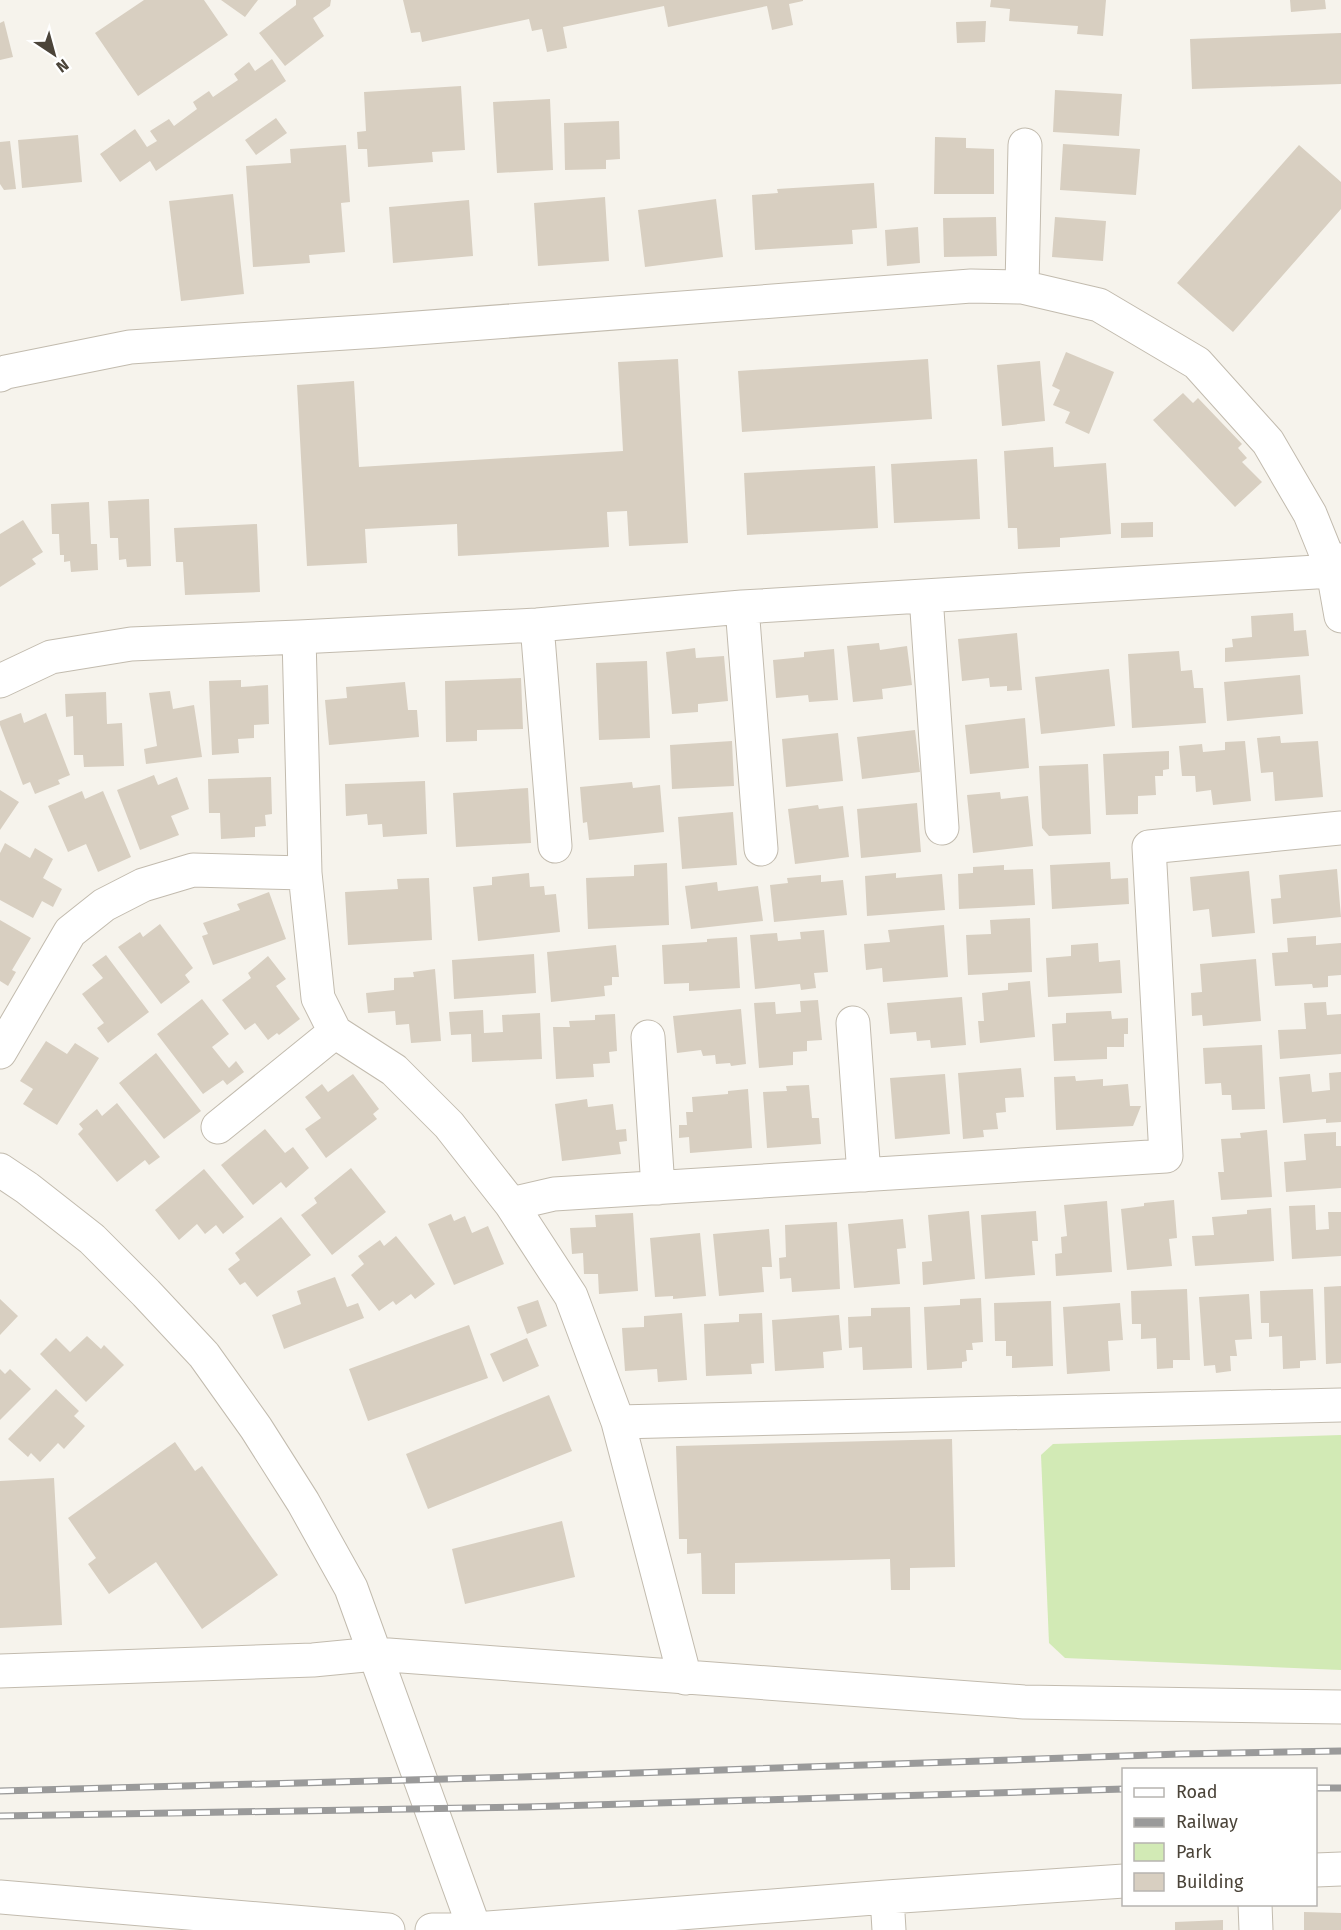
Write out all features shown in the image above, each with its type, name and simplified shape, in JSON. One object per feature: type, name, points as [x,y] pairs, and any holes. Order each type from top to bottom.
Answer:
[{"type":"street","points":[[1022,287],[1025,146]]},
{"type":"street","points":[[0,375],[130,347],[970,286],[1022,287],[1099,304],[1197,363],[1268,442],[1310,514],[1337,565],[1341,616]]},
{"type":"street","points":[[0,681],[51,657],[131,644],[299,638],[537,625],[742,607],[926,596],[1337,565]]},
{"type":"street","points":[[926,596],[942,828]]},
{"type":"street","points":[[742,607],[761,849]]},
{"type":"street","points":[[537,625],[555,846]]},
{"type":"street","points":[[299,638],[305,873],[318,998],[335,1032],[394,1070],[449,1125],[510,1204],[571,1296],[618,1422],[685,1678]]},
{"type":"street","points":[[510,1204],[554,1194],[1166,1156],[1149,848],[1341,828]]},
{"type":"street","points":[[0,1052],[70,932],[104,904],[143,885],[193,870],[305,873]]},
{"type":"street","points":[[853,1023],[864,1175]]},
{"type":"street","points":[[219,1127],[335,1032]]},
{"type":"street","points":[[648,1037],[658,1188]]},
{"type":"street","points":[[0,1170],[27,1188],[92,1239],[147,1293],[204,1355],[256,1428],[308,1512],[351,1588],[475,1929]]},
{"type":"street","points":[[618,1422],[1341,1405]]},
{"type":"street","points":[[0,1671],[313,1659],[375,1654],[1024,1702],[1341,1707]]},
{"type":"street","points":[[1317,1870],[1341,1869]]},
{"type":"street","points":[[432,1930],[475,1929],[1122,1881]]},
{"type":"street","points":[[0,1897],[388,1930]]},
{"type":"street","points":[[887,1897],[889,1930]]},
{"type":"street","points":[[1255,1906],[1256,1930]]},
{"type":"green space","points":[[1341,1435],[1341,1670],[1065,1658],[1049,1643],[1041,1455],[1053,1444]]},
{"type":"building","points":[[144,0],[204,0],[228,35],[138,96],[95,33]]},
{"type":"building","points":[[221,0],[258,0],[245,17]]},
{"type":"building","points":[[296,0],[331,0],[330,6],[313,18],[324,36],[285,66],[259,33],[296,5]]},
{"type":"building","points":[[403,0],[803,1],[789,4],[793,25],[772,30],[767,6],[668,27],[664,6],[563,27],[567,48],[547,52],[542,29],[532,31],[529,19],[422,42],[420,32],[411,33]]},
{"type":"building","points":[[991,0],[1106,0],[1103,36],[1077,34],[1078,26],[1009,21],[1010,9],[990,7]]},
{"type":"building","points":[[1290,0],[1325,0],[1326,9],[1291,12]]},
{"type":"building","points":[[4,21],[13,57],[0,60],[0,23]]},
{"type":"building","points":[[986,21],[985,42],[957,43],[956,22]]},
{"type":"building","points":[[1341,33],[1341,84],[1192,89],[1190,39]]},
{"type":"building","points":[[272,59],[286,81],[156,171],[150,161],[120,182],[100,154],[135,129],[147,147],[157,141],[150,131],[169,119],[174,126],[197,109],[193,102],[209,91],[213,97],[238,80],[234,74],[249,62],[255,71]]},
{"type":"building","points":[[461,86],[465,150],[432,152],[433,162],[368,167],[367,149],[358,149],[357,132],[366,131],[364,92]]},
{"type":"building","points":[[1055,90],[1122,94],[1119,136],[1053,132]]},
{"type":"building","points":[[550,99],[553,170],[497,173],[493,102]]},
{"type":"building","points":[[276,118],[287,133],[256,155],[245,140]]},
{"type":"building","points":[[619,121],[620,159],[606,160],[606,169],[565,170],[564,123]]},
{"type":"building","points":[[78,135],[82,182],[22,188],[18,140]]},
{"type":"building","points":[[935,137],[966,138],[966,148],[994,149],[994,194],[934,194]]},
{"type":"building","points":[[10,141],[16,189],[4,190],[0,184],[0,142]]},
{"type":"building","points":[[1063,144],[1140,149],[1136,195],[1060,190]]},
{"type":"building","points":[[346,145],[350,202],[341,203],[345,252],[309,255],[310,263],[253,267],[246,166],[291,163],[290,149]]},
{"type":"building","points":[[1299,145],[1341,182],[1341,209],[1233,332],[1177,283]]},
{"type":"building","points":[[874,183],[877,228],[852,230],[853,244],[755,250],[752,195],[778,193],[777,189]]},
{"type":"building","points":[[233,194],[244,294],[181,301],[169,201]]},
{"type":"building","points":[[605,197],[609,261],[538,266],[534,203]]},
{"type":"building","points":[[716,199],[723,257],[645,267],[638,210]]},
{"type":"building","points":[[469,200],[473,256],[393,263],[389,207]]},
{"type":"building","points":[[996,217],[997,256],[944,257],[943,218]]},
{"type":"building","points":[[1055,217],[1106,221],[1103,261],[1052,257]]},
{"type":"building","points":[[918,227],[920,263],[887,266],[885,230]]},
{"type":"building","points":[[1066,352],[1114,372],[1089,434],[1065,423],[1070,412],[1053,405],[1060,390],[1052,386]]},
{"type":"building","points":[[678,359],[688,543],[629,546],[627,511],[607,512],[609,547],[458,556],[457,524],[365,529],[367,563],[307,566],[297,385],[354,381],[359,467],[623,451],[618,362]]},
{"type":"building","points":[[928,359],[932,419],[742,432],[738,371]]},
{"type":"building","points":[[1040,361],[1045,421],[1002,426],[997,365]]},
{"type":"building","points":[[1183,393],[1193,403],[1198,398],[1242,444],[1238,448],[1247,458],[1242,462],[1262,482],[1235,507],[1153,420]]},
{"type":"building","points":[[1053,447],[1054,467],[1106,463],[1111,534],[1060,538],[1060,547],[1018,549],[1017,528],[1008,528],[1004,451]]},
{"type":"building","points":[[977,459],[980,519],[894,523],[891,464]]},
{"type":"building","points":[[875,466],[878,528],[747,535],[744,473]]},
{"type":"building","points":[[149,499],[151,566],[127,567],[126,559],[119,560],[118,538],[110,538],[108,501]]},
{"type":"building","points":[[89,502],[91,544],[97,544],[98,570],[71,572],[70,561],[64,562],[64,555],[60,555],[59,534],[52,534],[51,504]]},
{"type":"building","points":[[23,520],[43,552],[32,559],[36,564],[0,587],[0,534]]},
{"type":"building","points":[[1153,522],[1153,537],[1121,538],[1121,523]]},
{"type":"building","points":[[257,524],[260,592],[185,595],[183,562],[176,562],[174,528]]},
{"type":"building","points":[[1293,613],[1294,631],[1306,630],[1309,656],[1225,662],[1225,648],[1233,647],[1232,639],[1252,637],[1251,616]]},
{"type":"building","points":[[1017,633],[1022,690],[1007,691],[1007,686],[990,687],[989,678],[962,681],[958,639]]},
{"type":"building","points":[[879,643],[880,650],[907,646],[912,685],[882,689],[883,699],[853,702],[847,646]]},
{"type":"building","points":[[695,648],[696,658],[724,656],[728,701],[698,704],[698,712],[672,714],[666,652]]},
{"type":"building","points":[[834,649],[838,700],[809,702],[808,695],[776,698],[773,660],[804,657],[804,652]]},
{"type":"building","points":[[1179,651],[1181,671],[1192,670],[1194,688],[1203,688],[1206,723],[1132,728],[1128,654]]},
{"type":"building","points":[[647,661],[650,738],[599,740],[596,663]]},
{"type":"building","points":[[1109,669],[1115,726],[1041,734],[1035,677]]},
{"type":"building","points":[[1300,675],[1303,714],[1227,721],[1224,682]]},
{"type":"building","points":[[521,678],[523,729],[477,730],[477,741],[446,742],[445,681]]},
{"type":"building","points":[[241,680],[241,687],[268,685],[269,724],[254,725],[254,738],[238,739],[239,753],[212,755],[209,681]]},
{"type":"building","points":[[405,682],[408,710],[417,710],[419,737],[329,745],[325,700],[347,698],[346,687]]},
{"type":"building","points":[[170,691],[173,709],[194,705],[202,757],[146,764],[144,749],[157,746],[149,693]]},
{"type":"building","points":[[106,692],[107,724],[122,723],[124,766],[84,767],[83,755],[74,755],[73,716],[66,717],[65,694]]},
{"type":"building","points":[[21,713],[24,723],[46,713],[70,775],[58,780],[60,784],[35,794],[30,782],[23,785],[0,725],[0,721]]},
{"type":"building","points":[[1025,718],[1029,768],[970,774],[965,725]]},
{"type":"building","points":[[915,730],[920,772],[862,779],[857,737]]},
{"type":"building","points":[[838,733],[843,781],[786,787],[782,739]]},
{"type":"building","points":[[1280,736],[1281,743],[1318,741],[1323,797],[1275,801],[1273,772],[1261,773],[1257,738]]},
{"type":"building","points":[[732,741],[734,786],[672,789],[670,745]]},
{"type":"building","points":[[1245,741],[1251,801],[1213,805],[1211,790],[1196,792],[1195,776],[1182,776],[1179,746],[1202,744],[1203,752],[1225,750],[1225,742]]},
{"type":"building","points":[[1169,751],[1169,769],[1163,770],[1163,776],[1155,776],[1156,795],[1138,796],[1138,814],[1106,815],[1103,754]]},
{"type":"building","points":[[1088,764],[1091,834],[1049,836],[1042,828],[1039,766]]},
{"type":"building","points":[[154,775],[158,785],[177,777],[189,809],[171,816],[179,835],[140,850],[117,790]]},
{"type":"building","points":[[271,777],[272,814],[265,815],[266,826],[255,827],[255,837],[221,839],[220,813],[209,813],[208,779]]},
{"type":"building","points":[[425,781],[427,834],[383,837],[382,824],[368,825],[367,814],[346,816],[345,784]]},
{"type":"building","points":[[632,782],[633,788],[660,785],[664,832],[589,840],[587,822],[583,823],[580,787]]},
{"type":"building","points":[[528,788],[531,843],[456,847],[453,793]]},
{"type":"building","points":[[0,790],[19,802],[0,830]]},
{"type":"building","points":[[82,791],[85,799],[103,791],[131,857],[98,872],[86,844],[68,852],[48,806]]},
{"type":"building","points":[[1000,792],[1001,799],[1028,796],[1033,846],[973,853],[967,795]]},
{"type":"building","points":[[917,803],[921,852],[861,858],[857,809]]},
{"type":"building","points":[[818,805],[819,809],[843,806],[849,857],[795,864],[788,809]]},
{"type":"building","points":[[733,812],[737,865],[682,869],[678,817]]},
{"type":"building","points":[[5,843],[30,858],[35,848],[53,859],[43,878],[62,889],[53,907],[42,901],[33,918],[0,900],[0,853]]},
{"type":"building","points":[[1110,862],[1111,879],[1128,878],[1129,904],[1052,909],[1050,865]]},
{"type":"building","points":[[667,863],[669,925],[588,929],[586,878],[634,876],[634,865]]},
{"type":"building","points":[[1004,865],[1004,870],[1033,869],[1035,905],[959,909],[958,874],[973,873],[973,867]]},
{"type":"building","points":[[1337,869],[1341,917],[1273,924],[1271,899],[1281,898],[1279,875]]},
{"type":"building","points":[[1249,871],[1255,933],[1212,937],[1209,909],[1193,911],[1190,877]]},
{"type":"building","points":[[529,873],[530,887],[544,886],[545,895],[556,894],[560,932],[478,941],[473,887],[492,885],[492,877]]},
{"type":"building","points":[[896,873],[896,878],[942,874],[945,910],[867,916],[865,876]]},
{"type":"building","points":[[821,875],[821,882],[843,880],[847,915],[774,922],[770,885],[788,883],[787,878]]},
{"type":"building","points":[[429,878],[432,940],[348,945],[345,892],[398,889],[397,879]]},
{"type":"building","points":[[717,882],[718,891],[758,886],[763,921],[691,929],[685,886]]},
{"type":"building","points":[[269,892],[286,939],[213,965],[202,936],[208,934],[203,923],[240,910],[237,904]]},
{"type":"building","points":[[1030,918],[1032,972],[968,975],[966,935],[991,934],[990,920]]},
{"type":"building","points":[[0,920],[31,938],[12,970],[16,972],[8,986],[0,981]]},
{"type":"building","points":[[160,924],[193,968],[185,975],[190,982],[161,1004],[118,947],[140,932],[143,937]]},
{"type":"building","points":[[944,925],[948,977],[883,982],[882,968],[866,970],[864,944],[890,942],[888,930]]},
{"type":"building","points":[[824,930],[828,972],[814,973],[816,988],[801,990],[800,984],[755,989],[750,935],[777,933],[778,941],[801,939],[800,932]]},
{"type":"building","points":[[1316,936],[1316,945],[1341,943],[1341,975],[1328,976],[1328,987],[1313,988],[1312,984],[1275,986],[1272,953],[1288,952],[1287,938]]},
{"type":"building","points":[[737,937],[740,988],[689,991],[689,983],[664,984],[662,945]]},
{"type":"building","points":[[1098,943],[1099,962],[1120,960],[1122,993],[1048,997],[1046,958],[1071,956],[1071,945]]},
{"type":"building","points":[[616,945],[619,977],[612,977],[612,985],[604,986],[605,996],[551,1002],[547,952]]},
{"type":"building","points":[[534,954],[536,993],[454,999],[452,960]]},
{"type":"building","points":[[106,955],[149,1012],[108,1043],[97,1028],[104,1023],[82,994],[103,978],[92,965]]},
{"type":"building","points":[[268,956],[286,979],[276,986],[300,1019],[279,1035],[277,1033],[268,1040],[255,1023],[245,1030],[222,1000],[251,978],[248,973]]},
{"type":"building","points":[[1256,959],[1261,1021],[1203,1026],[1202,1015],[1192,1016],[1191,993],[1202,992],[1200,964]]},
{"type":"building","points":[[435,969],[441,1041],[411,1043],[409,1024],[396,1025],[395,1011],[368,1013],[366,993],[394,990],[394,978],[414,977],[413,972]]},
{"type":"building","points":[[1030,981],[1035,1037],[980,1043],[978,1021],[984,1021],[982,993],[1008,990],[1008,983]]},
{"type":"building","points":[[962,997],[966,1045],[931,1048],[930,1040],[917,1041],[916,1032],[890,1034],[887,1003]]},
{"type":"building","points":[[202,999],[229,1034],[212,1047],[229,1068],[236,1061],[244,1072],[227,1085],[223,1080],[203,1094],[157,1034]]},
{"type":"building","points":[[818,1000],[822,1040],[807,1041],[807,1051],[793,1052],[793,1065],[759,1068],[754,1003],[775,1002],[776,1014],[801,1012],[800,1001]]},
{"type":"building","points":[[1326,1002],[1327,1015],[1341,1014],[1341,1054],[1280,1059],[1278,1030],[1306,1029],[1304,1003]]},
{"type":"building","points":[[741,1009],[746,1064],[731,1066],[730,1063],[716,1064],[715,1055],[703,1056],[701,1050],[677,1053],[673,1016]]},
{"type":"building","points":[[483,1010],[484,1033],[503,1032],[502,1015],[540,1013],[542,1059],[472,1062],[471,1034],[451,1035],[449,1012]]},
{"type":"building","points":[[1111,1011],[1112,1019],[1128,1018],[1128,1034],[1124,1034],[1124,1047],[1107,1047],[1107,1059],[1054,1061],[1052,1024],[1066,1023],[1066,1013]]},
{"type":"building","points":[[615,1014],[617,1051],[609,1052],[610,1063],[593,1064],[594,1077],[556,1079],[553,1027],[570,1027],[569,1021],[595,1020],[595,1015]]},
{"type":"building","points":[[46,1041],[67,1054],[75,1043],[99,1058],[57,1125],[23,1104],[33,1089],[20,1081]]},
{"type":"building","points":[[1262,1045],[1265,1109],[1232,1110],[1231,1095],[1222,1095],[1221,1083],[1205,1084],[1203,1048]]},
{"type":"building","points":[[156,1053],[201,1111],[164,1139],[119,1083]]},
{"type":"building","points":[[1021,1068],[1024,1097],[1005,1098],[1006,1112],[996,1113],[998,1129],[983,1130],[984,1137],[963,1139],[958,1073]]},
{"type":"building","points":[[1341,1072],[1341,1122],[1326,1123],[1326,1119],[1283,1123],[1279,1077],[1310,1074],[1312,1092],[1330,1090],[1329,1073]]},
{"type":"building","points":[[353,1074],[379,1109],[373,1114],[377,1119],[326,1158],[305,1129],[321,1118],[305,1097],[322,1084],[328,1092]]},
{"type":"building","points":[[945,1074],[950,1134],[895,1139],[890,1078]]},
{"type":"building","points":[[1075,1076],[1076,1081],[1103,1079],[1103,1086],[1128,1084],[1130,1106],[1141,1106],[1133,1126],[1056,1130],[1054,1077]]},
{"type":"building","points":[[809,1085],[812,1118],[819,1118],[821,1144],[767,1148],[763,1092],[787,1091],[786,1086]]},
{"type":"building","points":[[748,1089],[752,1148],[690,1153],[689,1137],[679,1138],[679,1125],[687,1125],[686,1112],[693,1112],[692,1097],[728,1094],[728,1091]]},
{"type":"building","points":[[587,1099],[588,1107],[613,1104],[616,1130],[626,1129],[627,1141],[619,1142],[621,1154],[562,1161],[555,1104]]},
{"type":"building","points":[[117,1103],[160,1157],[149,1165],[145,1160],[117,1182],[78,1134],[83,1129],[79,1124],[97,1109],[102,1116]]},
{"type":"building","points":[[265,1129],[285,1153],[293,1147],[309,1168],[286,1188],[281,1182],[253,1205],[221,1165]]},
{"type":"building","points":[[1267,1130],[1272,1197],[1221,1200],[1218,1172],[1224,1172],[1221,1139],[1241,1138],[1240,1133]]},
{"type":"building","points":[[1336,1132],[1336,1146],[1341,1146],[1341,1188],[1286,1192],[1284,1162],[1306,1160],[1304,1134]]},
{"type":"building","points":[[351,1168],[386,1212],[332,1255],[301,1215],[317,1203],[314,1198]]},
{"type":"building","points":[[204,1169],[244,1217],[223,1234],[216,1225],[205,1234],[197,1224],[179,1240],[155,1210]]},
{"type":"building","points":[[1174,1200],[1177,1238],[1169,1239],[1172,1266],[1127,1270],[1121,1209],[1144,1206],[1144,1203]]},
{"type":"building","points":[[1107,1201],[1112,1272],[1056,1276],[1055,1254],[1062,1253],[1061,1237],[1067,1236],[1064,1205]]},
{"type":"building","points":[[1315,1205],[1316,1230],[1329,1229],[1328,1212],[1341,1212],[1341,1256],[1292,1259],[1289,1206]]},
{"type":"building","points":[[1271,1208],[1274,1261],[1195,1266],[1192,1236],[1214,1235],[1212,1217],[1247,1214],[1247,1210]]},
{"type":"building","points":[[969,1211],[975,1279],[923,1285],[922,1262],[932,1261],[928,1215]]},
{"type":"building","points":[[1036,1211],[1038,1241],[1032,1241],[1035,1275],[985,1279],[981,1215]]},
{"type":"building","points":[[633,1213],[638,1291],[599,1294],[598,1274],[584,1274],[583,1253],[572,1254],[570,1228],[596,1227],[595,1215]]},
{"type":"building","points":[[451,1214],[454,1221],[465,1216],[472,1233],[488,1226],[504,1264],[454,1285],[428,1224]]},
{"type":"building","points":[[281,1217],[311,1255],[257,1297],[245,1282],[240,1285],[228,1269],[240,1260],[235,1253]]},
{"type":"building","points":[[903,1219],[906,1248],[897,1249],[900,1284],[854,1288],[848,1224]]},
{"type":"building","points":[[837,1222],[840,1289],[792,1292],[791,1278],[780,1279],[779,1258],[786,1257],[785,1225]]},
{"type":"building","points":[[769,1229],[772,1267],[762,1267],[764,1292],[719,1296],[713,1234]]},
{"type":"building","points":[[700,1233],[706,1296],[673,1299],[673,1296],[655,1297],[650,1238]]},
{"type":"building","points":[[396,1236],[435,1284],[415,1299],[411,1294],[396,1305],[393,1301],[379,1311],[351,1275],[364,1264],[358,1256],[380,1240],[384,1246]]},
{"type":"building","points":[[335,1277],[347,1307],[358,1303],[364,1318],[284,1349],[272,1315],[301,1304],[297,1291]]},
{"type":"building","points":[[1341,1286],[1341,1363],[1326,1364],[1324,1287]]},
{"type":"building","points":[[1187,1289],[1190,1360],[1173,1360],[1173,1368],[1157,1369],[1156,1338],[1141,1339],[1141,1324],[1132,1324],[1131,1291]]},
{"type":"building","points":[[1313,1289],[1316,1360],[1300,1361],[1300,1368],[1283,1369],[1282,1336],[1269,1337],[1269,1323],[1261,1323],[1260,1291]]},
{"type":"building","points":[[1249,1294],[1252,1339],[1235,1340],[1237,1356],[1230,1356],[1231,1371],[1216,1373],[1215,1365],[1204,1366],[1199,1297]]},
{"type":"building","points":[[981,1298],[983,1342],[972,1343],[973,1350],[966,1350],[967,1361],[962,1362],[962,1368],[927,1370],[924,1307],[960,1305],[960,1299]]},
{"type":"building","points":[[0,1299],[18,1316],[0,1335]]},
{"type":"building","points":[[538,1300],[547,1326],[527,1334],[517,1307]]},
{"type":"building","points":[[1051,1301],[1053,1366],[1012,1368],[1012,1356],[1006,1356],[1006,1341],[995,1341],[994,1303]]},
{"type":"building","points":[[1120,1303],[1123,1340],[1108,1341],[1110,1371],[1067,1374],[1063,1307]]},
{"type":"building","points":[[910,1307],[912,1368],[863,1370],[862,1347],[849,1348],[848,1317],[871,1316],[871,1308]]},
{"type":"building","points":[[682,1313],[687,1380],[658,1382],[657,1369],[625,1371],[622,1328],[644,1327],[644,1316]]},
{"type":"building","points":[[762,1313],[764,1363],[751,1364],[752,1374],[706,1376],[704,1324],[739,1322],[739,1314]]},
{"type":"building","points":[[839,1315],[842,1350],[823,1352],[824,1368],[775,1371],[772,1320]]},
{"type":"building","points":[[469,1325],[488,1378],[368,1421],[349,1369]]},
{"type":"building","points":[[87,1336],[101,1349],[104,1345],[124,1365],[86,1402],[40,1354],[56,1338],[70,1352]]},
{"type":"building","points":[[527,1338],[539,1366],[503,1382],[490,1354]]},
{"type":"building","points":[[0,1369],[5,1374],[10,1369],[31,1389],[0,1420]]},
{"type":"building","points":[[56,1389],[79,1411],[74,1416],[85,1426],[64,1449],[58,1443],[40,1462],[31,1453],[28,1457],[8,1439]]},
{"type":"building","points":[[549,1395],[572,1451],[428,1509],[406,1454]]},
{"type":"building","points":[[952,1439],[955,1567],[910,1568],[910,1590],[891,1590],[890,1559],[735,1563],[735,1594],[702,1594],[701,1553],[687,1554],[687,1539],[679,1539],[676,1446]]},
{"type":"building","points":[[175,1442],[195,1471],[202,1466],[278,1575],[202,1629],[156,1562],[109,1594],[88,1564],[96,1558],[68,1518]]},
{"type":"building","points":[[54,1478],[62,1625],[0,1628],[0,1481]]},
{"type":"building","points":[[562,1521],[575,1577],[465,1604],[452,1549]]},
{"type":"building","points":[[1304,1912],[1341,1913],[1341,1930],[1304,1930]]},
{"type":"building","points":[[1223,1920],[1223,1930],[1175,1930],[1175,1922]]},
{"type":"railway","points":[[0,1791],[521,1777],[1180,1754],[1341,1751]]},
{"type":"railway","points":[[1317,1788],[1341,1788]]},
{"type":"railway","points":[[0,1816],[526,1807],[1122,1789]]}]
